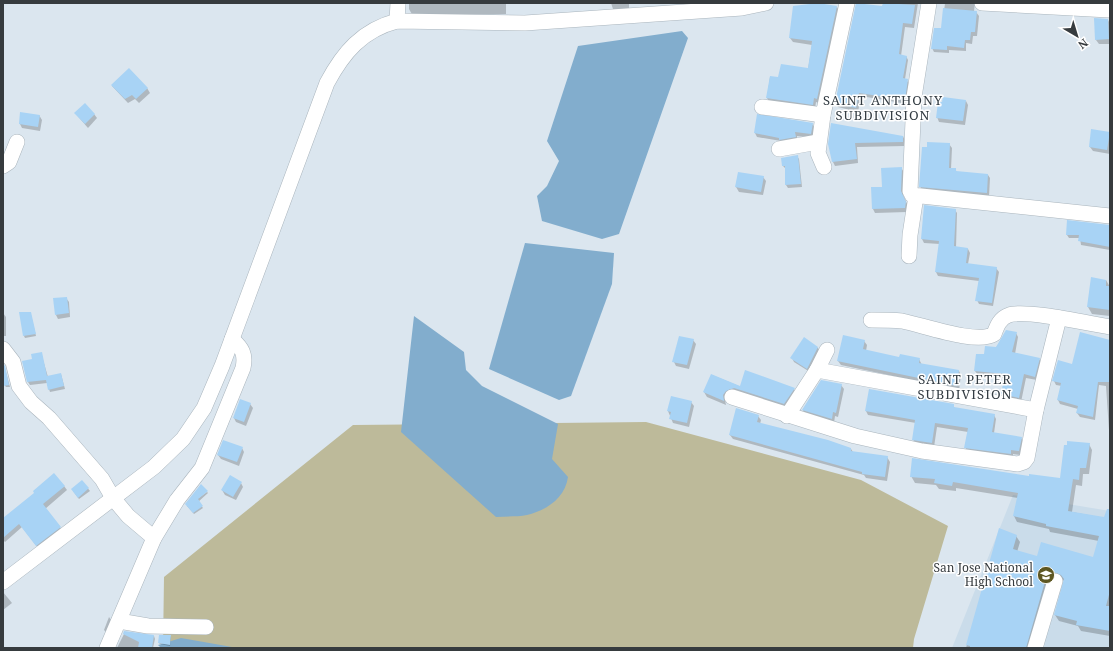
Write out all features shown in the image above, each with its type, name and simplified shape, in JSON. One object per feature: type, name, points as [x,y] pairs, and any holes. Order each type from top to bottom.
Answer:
[{"type":"street","points":[[397,21],[398,3]]},
{"type":"street","points":[[3,582],[154,467],[183,439],[204,408],[232,339],[327,83],[339,60],[370,32],[384,24],[397,21],[525,23],[742,8],[766,3]]},
{"type":"street","points":[[824,167],[818,153],[818,142],[847,3]]},
{"type":"street","points":[[929,3],[914,97],[910,191],[916,196],[988,202],[1110,216]]},
{"type":"street","points":[[982,3],[1109,10]]},
{"type":"street","points":[[762,108],[823,115]]},
{"type":"street","points":[[3,166],[9,162],[17,142]]},
{"type":"street","points":[[779,149],[818,142]]},
{"type":"street","points":[[909,256],[910,235],[916,196]]},
{"type":"street","points":[[871,320],[900,321],[944,333],[985,338],[994,334],[998,323],[1008,315],[1017,313],[1059,318],[1110,327]]},
{"type":"street","points":[[732,397],[787,416],[855,436],[922,451],[1018,464],[1024,462],[1027,458],[1036,410],[1059,318]]},
{"type":"street","points":[[108,648],[154,538],[177,500],[202,468],[243,368],[246,356],[241,347],[232,339]]},
{"type":"street","points":[[3,349],[13,362],[19,386],[31,402],[49,418],[102,479],[128,516],[154,538]]},
{"type":"street","points":[[787,416],[817,370],[827,350]]},
{"type":"street","points":[[817,370],[1036,410]]},
{"type":"street","points":[[1035,648],[1055,581]]},
{"type":"street","points":[[119,621],[148,626],[206,627]]},
{"type":"shaded area","points":[[646,422],[861,480],[948,526],[914,639],[913,648],[163,648],[164,577],[353,425]]},
{"type":"shaded area","name":"San Jose National High School","points":[[1013,495],[1110,511],[1110,648],[952,648]]},
{"type":"water","points":[[682,31],[688,38],[619,234],[602,239],[542,221],[537,196],[547,186],[559,161],[547,141],[578,46]]},
{"type":"water","points":[[525,243],[614,253],[612,284],[571,396],[559,400],[489,369]]},
{"type":"water","points":[[414,316],[464,352],[466,370],[482,386],[558,424],[552,459],[568,477],[563,491],[554,502],[541,510],[527,515],[496,517],[401,432]]},
{"type":"water","points":[[181,638],[235,648],[161,648],[158,645]]},
{"type":"building","points":[[818,3],[837,6],[817,99],[814,98],[813,105],[766,98],[770,76],[778,77],[781,64],[808,68],[812,41],[789,38],[793,6]]},
{"type":"building","points":[[856,3],[882,6],[883,3],[915,5],[912,24],[903,23],[899,54],[907,56],[903,78],[908,79],[905,100],[859,93],[856,108],[835,103]]},
{"type":"building","points":[[943,8],[977,11],[975,32],[971,32],[970,40],[965,40],[964,48],[947,46],[947,50],[931,49],[934,28],[941,28]]},
{"type":"building","points":[[1094,18],[1108,19],[1109,39],[1095,40]]},
{"type":"building","points":[[129,68],[148,88],[136,99],[132,95],[125,99],[111,85]]},
{"type":"building","points":[[943,97],[966,100],[963,121],[936,118],[938,102],[942,102]]},
{"type":"building","points":[[85,103],[95,114],[85,124],[74,113]]},
{"type":"building","points":[[20,112],[40,115],[38,127],[19,124]]},
{"type":"building","points":[[757,114],[813,123],[811,134],[795,132],[796,137],[779,140],[779,138],[754,133]]},
{"type":"building","points":[[831,123],[903,136],[903,142],[855,143],[857,159],[832,162],[828,144]]},
{"type":"building","points":[[1091,129],[1110,132],[1107,150],[1089,147]]},
{"type":"building","points":[[927,142],[950,143],[949,168],[956,168],[956,171],[988,174],[987,193],[919,187],[922,147],[927,147]]},
{"type":"building","points":[[798,155],[801,184],[785,185],[785,166],[782,166],[781,158]]},
{"type":"building","points":[[902,167],[901,191],[906,202],[905,208],[872,209],[871,187],[882,187],[881,168]]},
{"type":"building","points":[[738,172],[764,176],[761,192],[735,187]]},
{"type":"building","points":[[924,205],[956,209],[954,246],[968,248],[966,263],[997,267],[992,303],[975,301],[979,278],[935,272],[939,241],[921,239]]},
{"type":"building","points":[[1067,220],[1110,225],[1110,247],[1078,241],[1079,235],[1066,235]]},
{"type":"building","points":[[1091,277],[1106,280],[1106,286],[1110,286],[1110,310],[1087,307]]},
{"type":"building","points":[[67,297],[69,313],[55,315],[53,298]]},
{"type":"building","points":[[19,312],[31,312],[36,334],[23,336]]},
{"type":"building","points":[[1006,330],[1017,332],[1012,352],[1040,358],[1035,377],[1024,374],[1019,398],[1001,394],[1005,374],[974,371],[976,354],[984,354],[985,346],[996,347]]},
{"type":"building","points":[[1080,332],[1110,340],[1110,382],[1098,382],[1093,417],[1076,413],[1078,406],[1057,400],[1061,383],[1052,381],[1058,360],[1072,364]]},
{"type":"building","points":[[843,335],[865,340],[863,349],[899,357],[900,354],[920,358],[919,363],[959,370],[957,386],[837,361]]},
{"type":"building","points":[[679,336],[694,339],[687,365],[672,362]]},
{"type":"building","points":[[804,337],[818,347],[807,369],[790,358]]},
{"type":"building","points":[[42,352],[47,376],[61,373],[64,386],[48,390],[46,380],[27,382],[22,361],[32,359],[31,354]]},
{"type":"building","points":[[3,364],[5,366],[9,385],[3,386]]},
{"type":"building","points":[[745,370],[795,388],[784,404],[734,388],[726,391],[723,395],[724,401],[703,392],[711,374],[740,386]]},
{"type":"building","points":[[821,380],[842,384],[836,413],[833,412],[832,419],[802,410]]},
{"type":"building","points":[[869,389],[954,404],[954,407],[995,414],[992,432],[1022,437],[1019,451],[1011,450],[1011,454],[964,448],[968,428],[935,423],[932,443],[912,440],[915,420],[865,411]]},
{"type":"building","points":[[671,396],[692,401],[687,423],[669,419],[671,412],[667,411]]},
{"type":"building","points":[[240,399],[251,403],[244,422],[233,418]]},
{"type":"building","points":[[736,408],[759,415],[757,422],[828,440],[851,448],[851,451],[888,456],[885,477],[862,474],[862,472],[729,435]]},
{"type":"building","points":[[223,440],[243,447],[237,462],[217,455]]},
{"type":"building","name":"San Jose National High School","points":[[1067,441],[1090,443],[1086,468],[1080,468],[1079,480],[1073,479],[1068,511],[1104,517],[1107,509],[1110,509],[1110,591],[1106,606],[1110,606],[1110,631],[1076,625],[1077,621],[1054,615],[1064,579],[1061,575],[1053,572],[1046,578],[1026,648],[970,648],[970,646],[966,645],[999,528],[1017,535],[1013,549],[1037,556],[1041,542],[1093,557],[1099,536],[1046,526],[1046,524],[1013,516],[1018,493],[953,482],[952,486],[934,483],[935,479],[910,477],[912,458],[1029,476],[1029,474],[1060,478],[1064,445],[1067,445]]},
{"type":"building","points":[[54,473],[65,486],[43,504],[61,527],[36,546],[19,524],[3,538],[3,518],[34,493],[33,491]]},
{"type":"building","points":[[230,475],[242,482],[233,497],[221,490]]},
{"type":"building","points":[[82,480],[89,488],[78,498],[71,489]]},
{"type":"building","points":[[201,484],[208,491],[198,499],[203,506],[193,513],[185,504]]},
{"type":"building","points":[[124,631],[154,635],[152,648],[138,648],[139,642],[123,634]]},
{"type":"building","points":[[159,635],[171,635],[170,645],[158,643]]},
{"type":"place","name":"San Jose National High School","points":[[1046,575]]},
{"type":"district","name":"SAINT ANTHONY SUBDIVISION","points":[[883,108]]},
{"type":"district","name":"SAINT PETER SUBDIVISION","points":[[965,386]]}]
